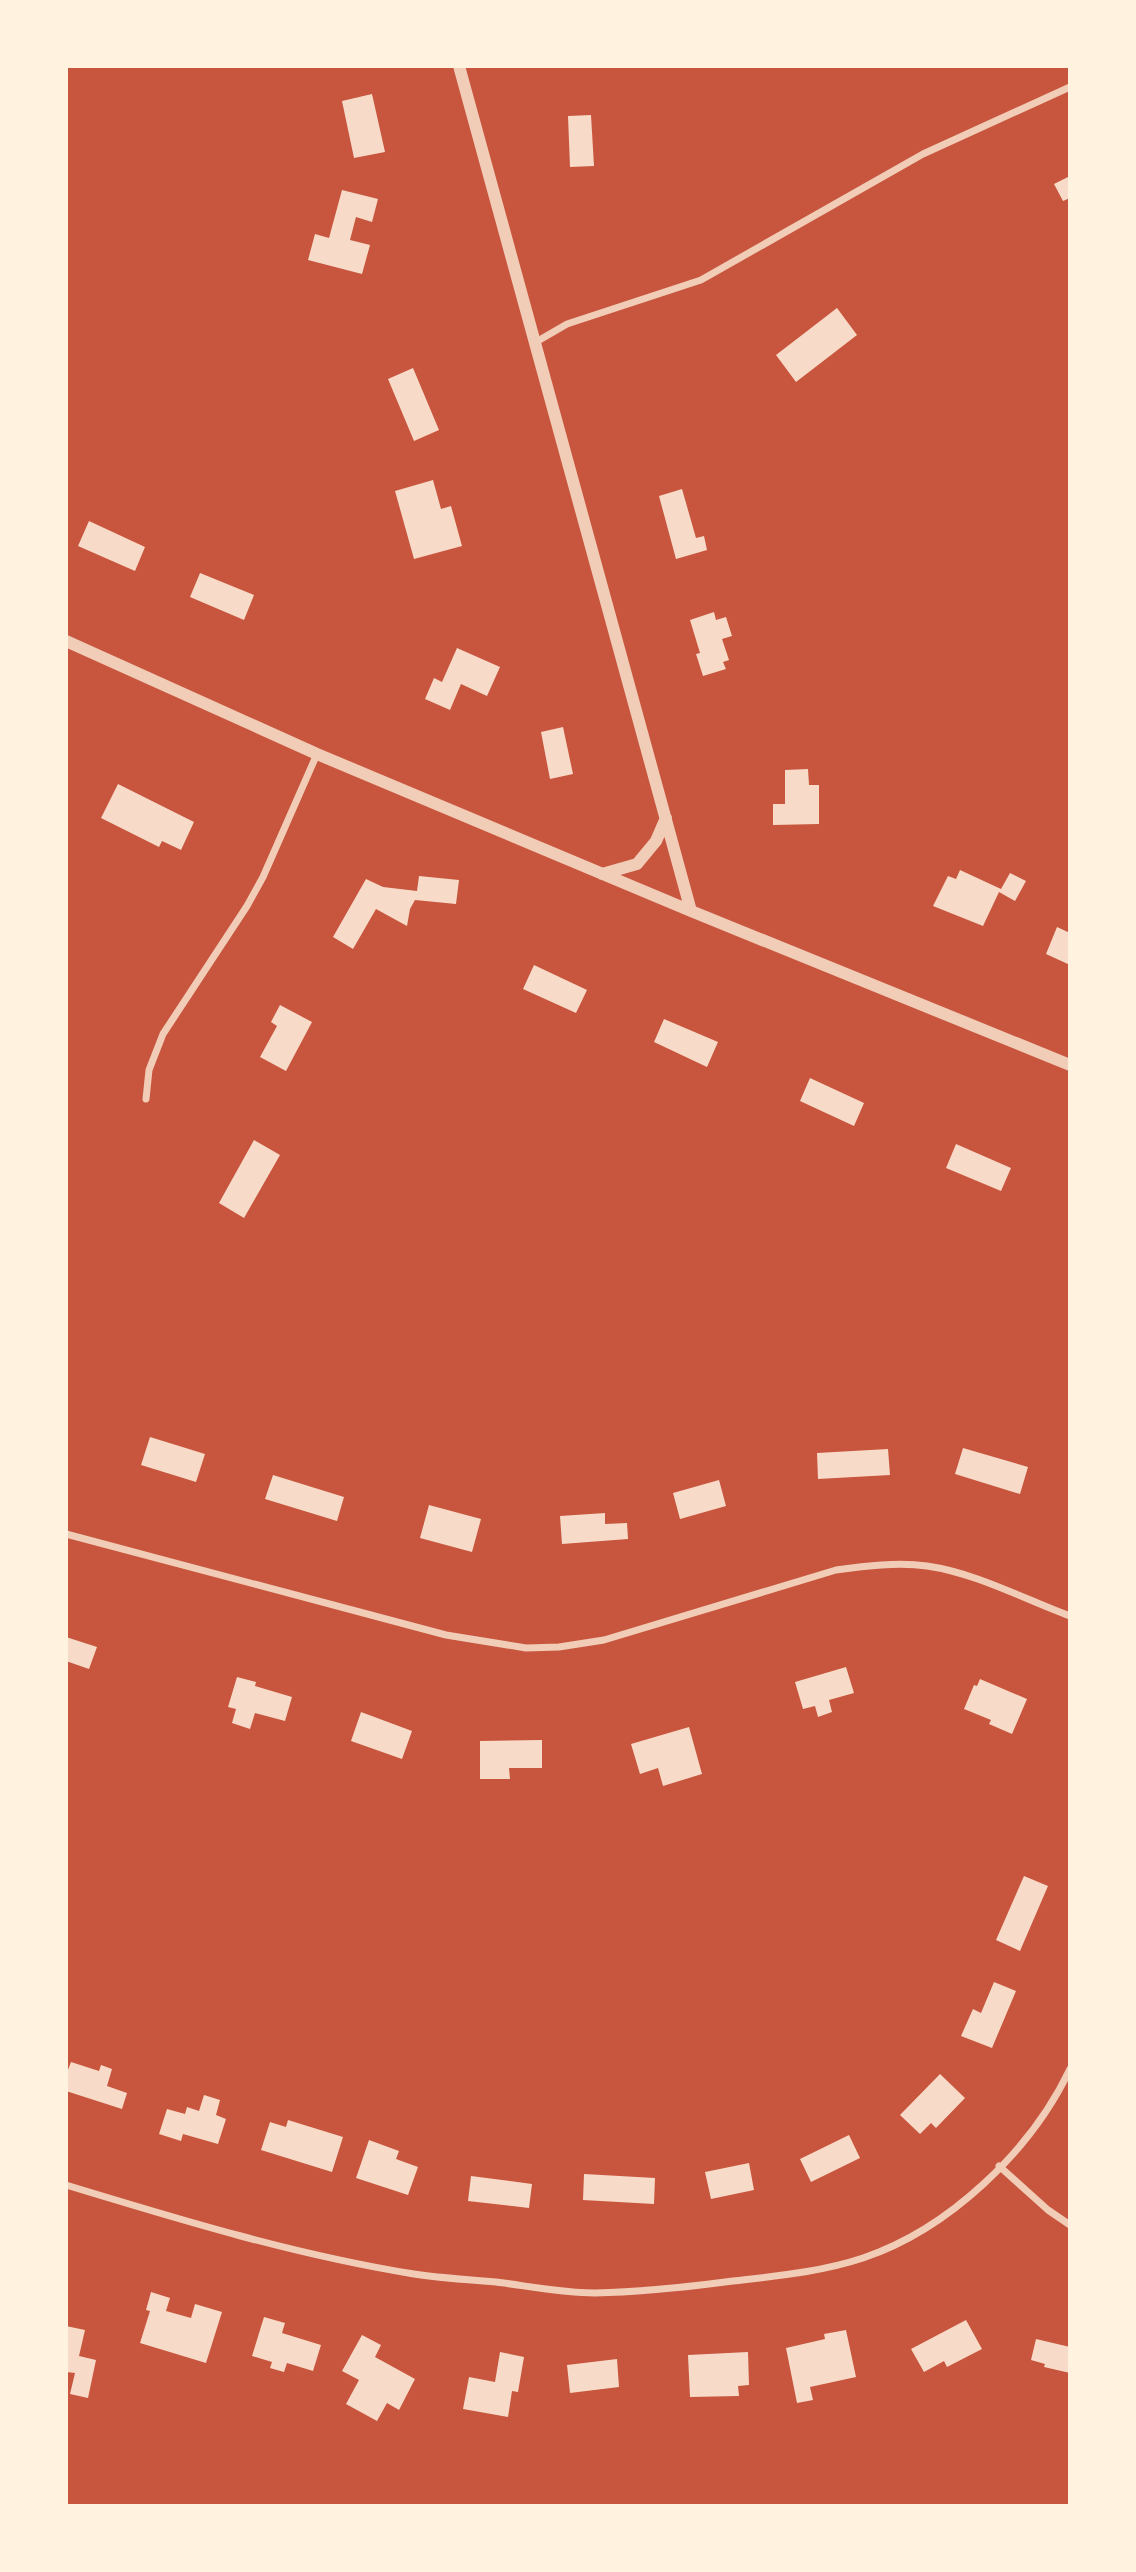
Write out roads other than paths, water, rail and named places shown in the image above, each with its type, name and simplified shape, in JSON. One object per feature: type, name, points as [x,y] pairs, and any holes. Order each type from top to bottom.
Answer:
[{"type":"street","points":[[459,66],[691,911]]},
{"type":"street","points":[[536,342],[567,324],[701,280],[923,154],[1069,87]]},
{"type":"street","points":[[66,641],[317,754],[691,911],[1069,1065]]},
{"type":"street","points":[[146,1099],[149,1070],[163,1034],[252,897],[317,754]]},
{"type":"street","points":[[602,874],[637,864],[656,841],[666,818]]},
{"type":"street","points":[[66,1534],[446,1635],[526,1648],[559,1647],[604,1640],[836,1570],[867,1565],[926,1566],[961,1574],[1069,1616]]},
{"type":"street","points":[[66,2185],[300,2251],[415,2274],[593,2293],[715,2283],[807,2272],[862,2258],[887,2248],[946,2216],[1022,2144],[1060,2089],[1069,2069]]},
{"type":"street","points":[[999,2166],[1069,2225]]}]
